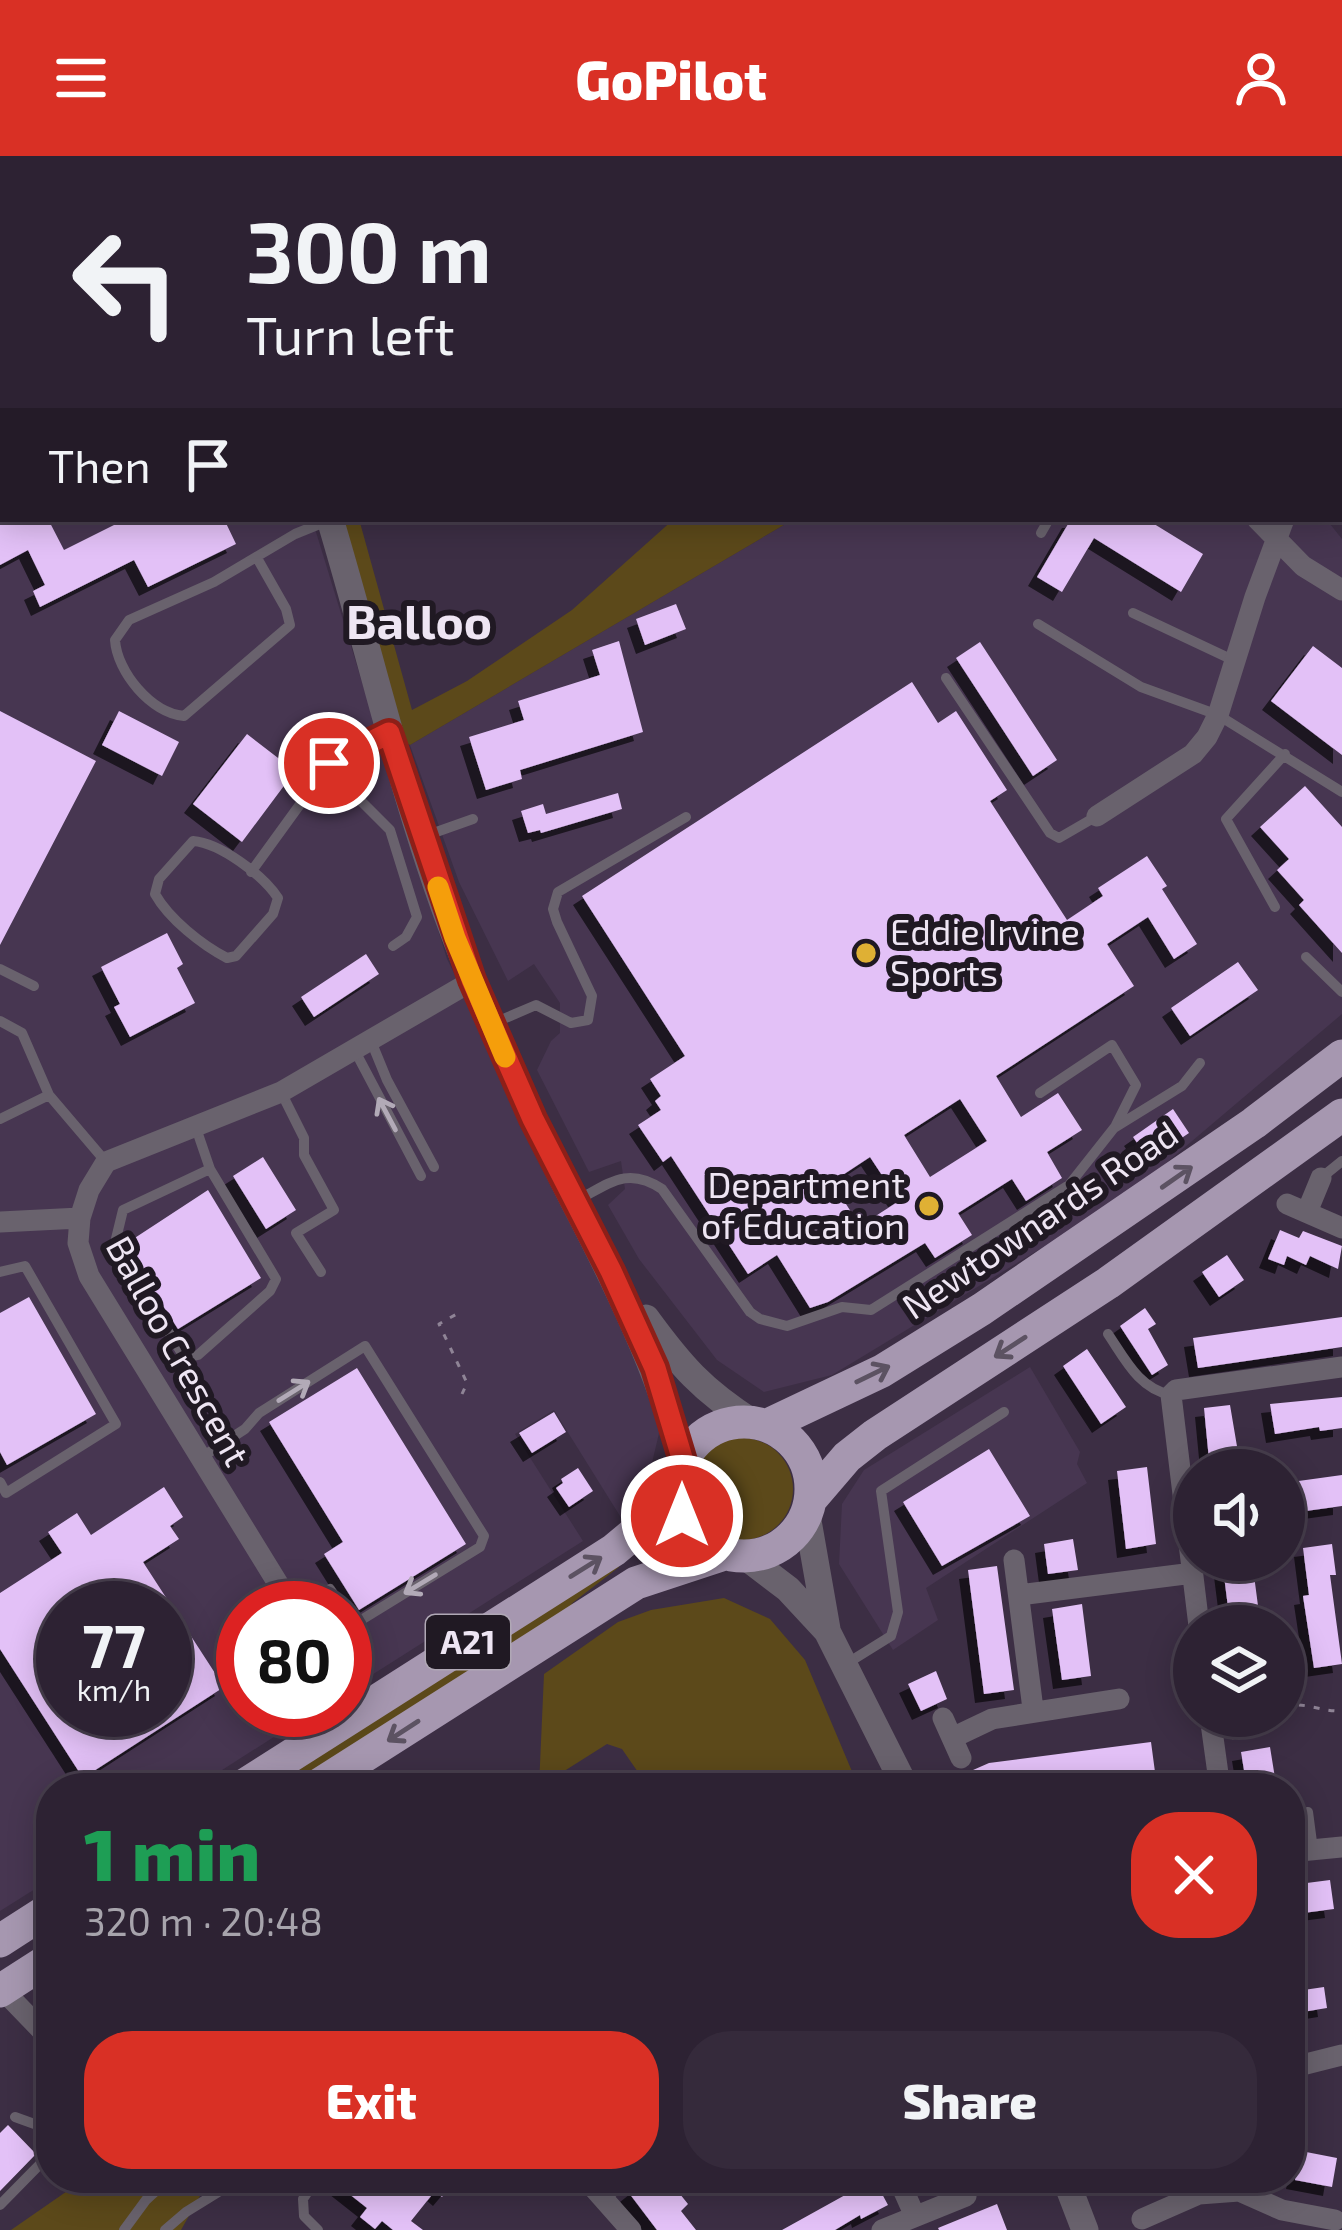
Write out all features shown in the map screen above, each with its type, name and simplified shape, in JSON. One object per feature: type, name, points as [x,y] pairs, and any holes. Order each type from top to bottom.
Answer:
[{"type":"highway","name":"Newtownards Road","points":[[760,1424],[882,1371],[982,1309],[1254,1123],[1342,1056]]},
{"type":"highway","name":"A21","points":[[338,1773],[636,1583],[735,1555],[767,1553],[786,1543],[847,1457],[875,1435],[1108,1283],[1342,1115]]},
{"type":"highway","name":"A21","points":[[264,1773],[614,1550],[645,1524],[705,1434],[720,1426],[760,1424]]},
{"type":"highway","points":[[760,1424],[788,1437],[802,1454],[811,1476],[809,1507]]},
{"type":"highway","points":[[680,1469],[682,1516],[692,1532],[735,1555]]},
{"type":"highway","points":[[0,1941],[36,1918]]},
{"type":"highway","points":[[1,1984],[36,1952]]},
{"type":"highway","points":[[1,1984],[36,1966]]},
{"type":"street","points":[[331,522],[378,737],[422,837],[491,1025],[655,1368],[680,1469]]},
{"type":"street","points":[[1280,530],[1303,566],[1342,590]]},
{"type":"street","points":[[1097,816],[1192,754],[1218,715],[1280,530]]},
{"type":"street","points":[[106,1162],[281,1092],[472,980]]},
{"type":"street","name":"Balloo Crescent","points":[[106,1162],[89,1190],[80,1218],[78,1243],[89,1276],[277,1581]]},
{"type":"street","points":[[1322,1178],[1297,1208],[1342,1228]]},
{"type":"street","points":[[0,1222],[80,1218]]},
{"type":"street","points":[[611,1271],[708,1394],[760,1424]]},
{"type":"street","points":[[1177,1449],[1171,1395],[1176,1390],[1342,1367]]},
{"type":"street","points":[[809,1507],[827,1631]]},
{"type":"street","points":[[735,1555],[788,1589],[827,1631],[899,1773]]},
{"type":"street","points":[[1014,1561],[1033,1709]]},
{"type":"street","points":[[1019,1595],[1173,1575]]},
{"type":"street","points":[[952,1738],[992,1719],[1033,1709],[1119,1699]]},
{"type":"street","points":[[1213,1737],[1218,1773]]},
{"type":"street","points":[[1305,1851],[1342,1847]]},
{"type":"street","points":[[1,1984],[36,2023]]},
{"type":"street","points":[[1305,2064],[1342,2055]]},
{"type":"street","points":[[905,2193],[914,2214]]},
{"type":"street","points":[[1071,2193],[1085,2230]]},
{"type":"street","points":[[1138,2218],[1212,2193]]},
{"type":"street","points":[[1244,2193],[1282,2210],[1336,2217]]},
{"type":"street","points":[[603,2194],[631,2230]]},
{"type":"street","points":[[882,2230],[966,2196]]},
{"type":"lane","points":[[257,558],[290,625],[184,716],[163,710],[124,673],[115,640],[129,620],[323,522]]},
{"type":"lane","points":[[1041,533],[1047,522]]},
{"type":"lane","points":[[1133,613],[1235,661]]},
{"type":"lane","points":[[1038,624],[1141,686],[1218,715],[1342,792]]},
{"type":"lane","points":[[946,678],[1050,832],[1059,838],[1097,816]]},
{"type":"lane","points":[[251,872],[329,763],[378,737]]},
{"type":"lane","points":[[378,737],[351,773],[352,792],[390,830],[417,917],[406,937],[393,946]]},
{"type":"lane","points":[[1275,907],[1226,819],[1285,754]]},
{"type":"lane","points":[[491,1025],[536,1005],[571,1022],[588,1020],[592,997],[557,922],[558,892],[686,818]]},
{"type":"lane","points":[[422,837],[472,819]]},
{"type":"lane","points":[[193,841],[204,842],[251,872],[274,891],[279,904],[242,952],[227,958],[164,909],[155,894],[159,879],[193,841]]},
{"type":"lane","points":[[1306,956],[1342,992]]},
{"type":"lane","points":[[0,969],[34,986]]},
{"type":"lane","points":[[0,1022],[22,1033],[49,1095],[106,1162]]},
{"type":"lane","points":[[574,1202],[626,1176],[649,1180],[662,1189],[750,1312],[772,1324],[787,1326],[842,1306],[860,1311],[877,1308],[1070,1185],[1114,1128],[1136,1085],[1112,1045],[1040,1093]]},
{"type":"lane","points":[[363,1046],[434,1167]]},
{"type":"lane","points":[[363,1046],[421,1176]]},
{"type":"lane","points":[[1114,1128],[1182,1086],[1200,1063]]},
{"type":"lane","points":[[281,1092],[304,1138],[304,1155],[334,1210],[296,1233],[321,1272]]},
{"type":"lane","points":[[0,1119],[49,1095]]},
{"type":"lane","points":[[195,1124],[210,1169],[276,1279],[270,1291],[198,1355],[185,1358],[114,1247],[123,1210],[210,1169]]},
{"type":"lane","points":[[1322,1178],[1342,1161]]},
{"type":"lane","points":[[0,1272],[25,1266],[116,1424],[6,1493],[0,1482]]},
{"type":"lane","points":[[1108,1334],[1140,1381],[1171,1395]]},
{"type":"lane","points":[[199,1458],[245,1429],[259,1413],[365,1346],[484,1536],[480,1547],[372,1613]]},
{"type":"lane","points":[[846,1664],[891,1636],[898,1612],[881,1491],[1004,1412]]},
{"type":"lane","points":[[1305,1829],[1308,1812]]},
{"type":"lane","points":[[15,2117],[36,2125]]},
{"type":"lane","points":[[0,2205],[36,2168]]},
{"type":"lane","points":[[124,2230],[154,2193]]},
{"type":"lane","points":[[165,2230],[217,2193]]},
{"type":"lane","points":[[307,2193],[304,2216],[318,2230]]},
{"type":"path","points":[[462,1311],[439,1324],[467,1383],[462,1394]]},
{"type":"path","points":[[1305,1706],[1342,1711]]},
{"type":"path","points":[[1213,1740],[1229,1737]]},
{"type":"shaded area","points":[[0,522],[313,522],[447,959],[592,1249],[661,1425],[650,1471],[620,1516],[554,1410],[515,1434],[583,1541],[372,1675],[372,1581],[216,1581],[216,1737],[274,1737],[217,1773],[36,1773],[36,1888],[0,1911]]},
{"type":"shaded area","points":[[338,522],[360,522],[412,710],[467,681],[572,610],[671,522],[789,522],[410,745],[400,739]]},
{"type":"shaded area","points":[[789,522],[1328,522],[1342,539],[1342,1014],[1126,1197],[832,1375],[764,1392],[717,1360],[639,1259],[608,1205],[625,1189],[621,1161],[589,1172],[537,1070],[560,1033],[560,1003],[534,964],[508,981],[459,882],[410,745]]},
{"type":"shaded area","points":[[1030,1367],[1080,1452],[1077,1464],[1087,1483],[926,1588],[938,1620],[893,1650],[839,1564],[842,1504],[864,1470]]},
{"type":"shaded area","points":[[742,1438],[761,1442],[778,1453],[789,1470],[793,1489],[789,1508],[778,1525],[761,1536],[742,1540],[723,1536],[706,1525],[695,1508],[691,1489],[695,1470],[706,1453],[723,1442]]},
{"type":"shaded area","points":[[617,1561],[619,1567],[571,1604],[576,1603],[372,1736],[372,1718]]},
{"type":"shaded area","points":[[724,1598],[770,1619],[805,1660],[853,1773],[639,1773],[622,1749],[607,1744],[561,1773],[540,1773],[544,1674],[618,1622],[651,1610]]},
{"type":"shaded area","points":[[342,1737],[370,1737],[315,1773],[285,1773]]},
{"type":"shaded area","points":[[64,2193],[202,2193],[181,2230],[11,2230]]},
{"type":"building","points":[[0,522],[50,522],[64,550],[120,522],[225,522],[236,544],[148,587],[134,560],[40,607],[33,591],[45,585],[28,550],[0,565]]},
{"type":"building","points":[[1069,522],[1151,522],[1203,554],[1181,592],[1094,538],[1062,592],[1037,577]]},
{"type":"building","points":[[676,604],[686,629],[645,645],[636,619]]},
{"type":"building","points":[[619,641],[643,732],[520,770],[522,779],[486,790],[469,737],[524,720],[518,701],[600,675],[592,650]]},
{"type":"building","points":[[980,642],[1057,760],[1033,776],[956,658]]},
{"type":"building","points":[[1313,646],[1342,668],[1342,755],[1271,701]]},
{"type":"building","name":"Eddie Irvine Sports","points":[[912,682],[938,723],[956,711],[1007,790],[990,801],[1067,920],[1103,896],[1098,888],[1147,856],[1197,944],[1174,959],[1148,917],[1107,944],[1134,986],[996,1076],[1021,1117],[1058,1093],[1082,1130],[1047,1152],[1062,1178],[1026,1201],[1012,1179],[958,1213],[972,1235],[935,1258],[925,1243],[828,1302],[810,1308],[777,1255],[748,1274],[671,1156],[663,1162],[638,1125],[661,1110],[655,1101],[661,1096],[650,1079],[685,1056],[582,896]],"holes":[[[960,1099],[987,1141],[930,1177],[904,1135]],[[870,1157],[899,1201],[860,1226],[832,1182]]]},
{"type":"building","points":[[0,711],[96,761],[0,945]]},
{"type":"building","points":[[119,711],[179,742],[162,776],[102,745]]},
{"type":"building","points":[[247,734],[295,771],[242,842],[193,804]]},
{"type":"building","points":[[1305,786],[1342,827],[1342,953],[1299,905],[1304,900],[1277,870],[1289,859],[1260,827]]},
{"type":"building","points":[[618,793],[622,809],[541,833],[528,833],[521,811],[543,804],[546,814]]},
{"type":"building","points":[[167,933],[183,964],[177,968],[195,1003],[130,1037],[101,967]]},
{"type":"building","points":[[366,954],[379,974],[314,1017],[301,997]]},
{"type":"building","points":[[1238,962],[1258,990],[1190,1036],[1171,1008]]},
{"type":"building","points":[[1173,1109],[1189,1133],[1149,1160],[1133,1137]]},
{"type":"building","points":[[263,1157],[296,1210],[266,1229],[233,1176]]},
{"type":"building","points":[[208,1190],[261,1278],[178,1329],[124,1245]]},
{"type":"building","points":[[1280,1230],[1299,1238],[1303,1231],[1342,1246],[1338,1269],[1310,1256],[1306,1265],[1287,1256],[1284,1265],[1268,1259]]},
{"type":"building","points":[[1227,1255],[1244,1280],[1219,1297],[1202,1272]]},
{"type":"building","points":[[29,1297],[96,1414],[7,1465],[0,1452],[0,1313]]},
{"type":"building","points":[[1145,1308],[1156,1324],[1148,1329],[1168,1365],[1152,1375],[1120,1326]]},
{"type":"building","points":[[1342,1317],[1342,1347],[1198,1368],[1193,1338]]},
{"type":"building","points":[[1087,1349],[1126,1407],[1101,1424],[1063,1366]]},
{"type":"building","points":[[357,1368],[466,1544],[372,1602],[372,1581],[341,1581],[324,1554],[343,1542],[269,1422]]},
{"type":"building","points":[[1342,1397],[1342,1428],[1275,1434],[1270,1404]]},
{"type":"building","points":[[1230,1405],[1237,1449],[1208,1449],[1204,1408]]},
{"type":"building","points":[[554,1412],[566,1432],[532,1453],[519,1433]]},
{"type":"building","points":[[989,1449],[1030,1516],[942,1566],[903,1502]]},
{"type":"building","points":[[1147,1467],[1156,1544],[1126,1549],[1117,1471]]},
{"type":"building","points":[[578,1468],[593,1491],[569,1507],[556,1488]]},
{"type":"building","points":[[1342,1475],[1342,1506],[1305,1511],[1305,1480]]},
{"type":"building","points":[[164,1487],[183,1517],[170,1526],[179,1539],[143,1562],[155,1581],[36,1581],[36,1705],[0,1649],[0,1593],[62,1553],[48,1532],[77,1513],[91,1535]]},
{"type":"building","points":[[1073,1539],[1078,1570],[1048,1574],[1044,1544]]},
{"type":"building","points":[[1332,1544],[1336,1575],[1330,1575],[1342,1664],[1314,1668],[1303,1596],[1309,1595],[1305,1548]]},
{"type":"building","points":[[997,1566],[1014,1690],[984,1694],[968,1570]]},
{"type":"building","points":[[1225,1581],[1255,1581],[1258,1605],[1228,1605]]},
{"type":"building","points":[[1082,1604],[1091,1676],[1062,1680],[1052,1609]]},
{"type":"building","points":[[192,1638],[216,1675],[216,1692],[192,1708]]},
{"type":"building","points":[[936,1671],[947,1699],[921,1711],[908,1684]]},
{"type":"building","points":[[57,1737],[147,1737],[91,1773],[80,1773]]},
{"type":"building","points":[[1151,1742],[1155,1772],[966,1773],[989,1763]]},
{"type":"building","points":[[1270,1747],[1274,1773],[1244,1773],[1241,1752]]},
{"type":"building","points":[[1330,1880],[1334,1909],[1305,1913],[1305,1883]]},
{"type":"building","points":[[1324,1987],[1327,2008],[1305,2012],[1305,1990]]},
{"type":"building","points":[[8,2125],[36,2154],[0,2191],[0,2133]]},
{"type":"building","points":[[1305,2152],[1337,2158],[1332,2187],[1305,2182]]},
{"type":"building","points":[[348,2193],[433,2193],[411,2221],[423,2230],[393,2230],[382,2221],[375,2229],[360,2217],[367,2208]]},
{"type":"building","points":[[629,2193],[679,2193],[688,2204],[681,2211],[696,2230],[657,2230]]},
{"type":"building","points":[[849,2193],[882,2193],[888,2205],[835,2230],[782,2230]]},
{"type":"building","points":[[997,2204],[1007,2230],[938,2228]]},
{"type":"slow traffic","points":[[438,887],[505,1057]]},
{"type":"place","name":"Eddie Irvine Sports","points":[[866,953]]},
{"type":"place","name":"Department of Education","points":[[929,1206]]},
{"type":"district","name":"Balloo","points":[[419,622]]},
{"type":"route","points":[[329,763],[389,733],[472,980],[533,1119],[655,1368],[683,1461],[677,1477],[682,1516]]}]
